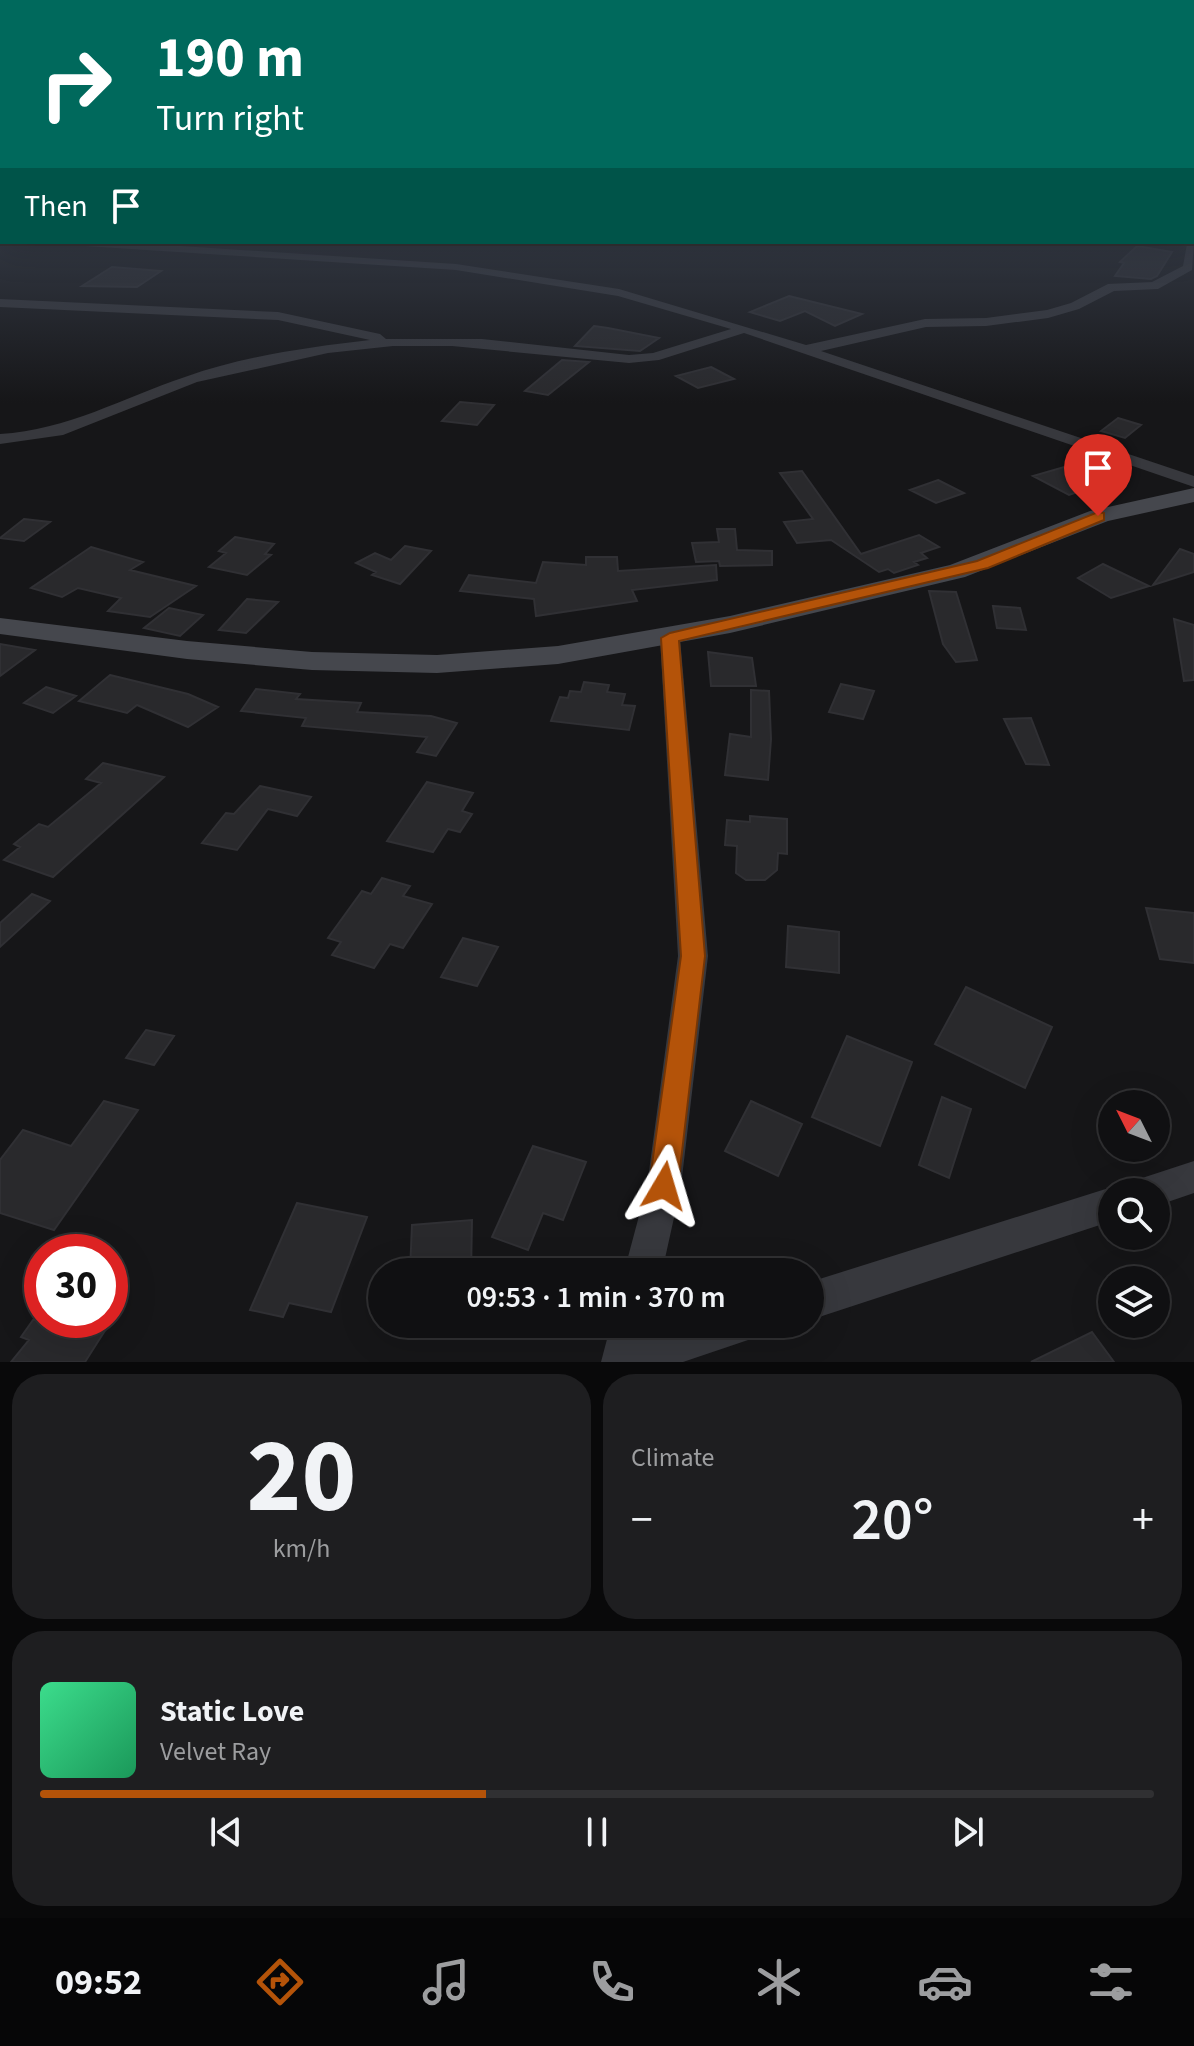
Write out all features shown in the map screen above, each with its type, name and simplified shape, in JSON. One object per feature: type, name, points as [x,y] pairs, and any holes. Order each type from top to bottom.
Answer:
[{"type":"street","points":[[524,276],[619,293],[745,329],[1194,482]]},
{"type":"street","points":[[807,349],[893,333],[925,323],[986,322],[1048,314],[1075,306],[1112,287],[1154,286],[1174,276]]},
{"type":"street","points":[[0,303],[278,316],[393,342]]},
{"type":"street","points":[[0,439],[32,438],[101,418],[219,371],[393,342],[434,342],[629,359],[654,357],[745,329]]},
{"type":"street","points":[[0,626],[189,651],[364,664],[498,661],[670,638],[982,565],[1098,516],[1194,495]]},
{"type":"street","points":[[646,1258],[664,1186],[693,956],[670,638]]},
{"type":"street","points":[[1170,1185],[1194,1177]]},
{"type":"street","points":[[824,1297],[1098,1208]]},
{"type":"street","points":[[627,1338],[622,1362],[697,1338]]},
{"type":"building","points":[[98,276],[154,276],[137,287],[82,286]]},
{"type":"building","points":[[1115,276],[1157,276],[1151,279]]},
{"type":"building","points":[[789,296],[862,314],[835,326],[805,311],[780,321],[750,312]]},
{"type":"building","points":[[594,326],[659,338],[640,351],[575,346]]},
{"type":"building","points":[[562,360],[589,362],[548,395],[525,391]]},
{"type":"building","points":[[711,367],[734,379],[698,388],[676,376]]},
{"type":"building","points":[[460,402],[494,405],[477,425],[442,421]]},
{"type":"building","points":[[1118,418],[1141,425],[1125,438],[1101,431]]},
{"type":"building","points":[[1064,467],[1101,484],[1069,495],[1033,476]]},
{"type":"building","points":[[802,471],[861,554],[919,535],[939,547],[921,553],[927,558],[914,562],[918,565],[894,573],[888,569],[879,572],[831,540],[797,543],[784,522],[813,519],[780,473]]},
{"type":"building","points":[[938,480],[964,493],[936,503],[910,490]]},
{"type":"building","points":[[24,519],[50,522],[24,541],[0,538]]},
{"type":"building","points":[[717,529],[735,529],[737,550],[772,551],[772,565],[720,566],[719,561],[696,562],[692,543],[719,542]]},
{"type":"building","points":[[235,537],[274,544],[265,554],[271,555],[247,575],[209,567],[226,553],[219,551]]},
{"type":"building","points":[[405,546],[431,551],[400,584],[372,575],[376,572],[356,563],[375,553],[391,560]]},
{"type":"building","points":[[91,547],[143,562],[130,570],[196,586],[150,617],[108,611],[121,598],[78,588],[62,597],[31,588]]},
{"type":"building","points":[[1180,549],[1194,554],[1194,572],[1153,585]]},
{"type":"building","points":[[586,557],[617,557],[618,571],[716,565],[717,580],[632,590],[637,601],[536,616],[534,599],[460,591],[469,575],[536,583],[543,562],[586,565]]},
{"type":"building","points":[[1103,564],[1149,586],[1111,598],[1078,578]]},
{"type":"building","points":[[929,591],[956,592],[977,660],[956,662],[943,644]]},
{"type":"building","points":[[247,599],[278,602],[246,633],[219,630]]},
{"type":"building","points":[[993,606],[1020,608],[1026,630],[997,628]]},
{"type":"building","points":[[169,608],[203,615],[180,636],[144,628]]},
{"type":"building","points":[[1174,619],[1194,625],[1194,680],[1184,681]]},
{"type":"building","points":[[0,644],[35,650],[0,676]]},
{"type":"building","points":[[708,652],[752,658],[756,686],[711,686]]},
{"type":"building","points":[[110,675],[188,694],[218,707],[188,727],[137,705],[127,713],[79,701]]},
{"type":"building","points":[[584,682],[609,685],[607,692],[625,694],[622,705],[635,706],[629,730],[551,721],[560,697],[568,698],[570,691],[581,692]]},
{"type":"building","points":[[841,684],[874,691],[863,719],[829,712]]},
{"type":"building","points":[[46,687],[76,696],[53,713],[24,703]]},
{"type":"building","points":[[256,689],[300,694],[296,699],[361,703],[357,712],[431,716],[457,723],[436,756],[417,752],[427,737],[302,726],[306,718],[241,711]]},
{"type":"building","points":[[751,690],[769,691],[771,739],[768,780],[725,775],[730,734],[751,737]]},
{"type":"building","points":[[1031,718],[1049,765],[1026,764],[1004,719]]},
{"type":"building","points":[[103,763],[164,777],[53,877],[4,860],[20,847],[14,844],[39,824],[48,827],[101,783],[86,779]]},
{"type":"building","points":[[427,782],[473,793],[462,811],[472,814],[460,832],[448,829],[433,852],[387,841]]},
{"type":"building","points":[[260,786],[311,797],[297,816],[268,809],[237,850],[202,843],[226,813],[234,814]]},
{"type":"building","points":[[750,816],[787,819],[787,854],[778,853],[777,870],[765,880],[746,880],[736,873],[737,846],[725,845],[727,820],[750,822]]},
{"type":"building","points":[[382,878],[410,886],[403,896],[432,904],[403,948],[390,944],[374,968],[332,955],[341,942],[328,938],[362,891],[371,894]]},
{"type":"building","points":[[32,894],[50,901],[0,947],[0,923]]},
{"type":"building","points":[[1146,908],[1194,913],[1194,963],[1160,959]]},
{"type":"building","points":[[788,926],[839,932],[839,973],[786,967]]},
{"type":"building","points":[[463,938],[498,947],[477,986],[441,977]]},
{"type":"building","points":[[966,987],[1052,1027],[1025,1088],[935,1044]]},
{"type":"building","points":[[146,1030],[174,1036],[154,1065],[126,1058]]},
{"type":"building","points":[[847,1036],[912,1062],[880,1146],[812,1117]]},
{"type":"building","points":[[942,1097],[971,1109],[949,1178],[919,1165]]},
{"type":"building","points":[[104,1101],[138,1110],[54,1230],[0,1213],[0,1160],[23,1130],[71,1146]]},
{"type":"building","points":[[751,1101],[802,1124],[778,1176],[725,1151]]},
{"type":"building","points":[[533,1146],[586,1162],[563,1220],[543,1213],[528,1250],[492,1237]]},
{"type":"building","points":[[297,1203],[367,1217],[331,1312],[289,1303],[283,1317],[250,1310]]},
{"type":"building","points":[[472,1220],[471,1258],[411,1258],[412,1225]]},
{"type":"building","points":[[1092,1332],[1114,1362],[1031,1362]]},
{"type":"building","points":[[24,1333],[24,1338],[100,1338],[85,1362],[11,1362],[29,1340],[21,1337]]},
{"type":"route","points":[[664,1186],[693,956],[670,638],[982,565],[1098,516]]}]
